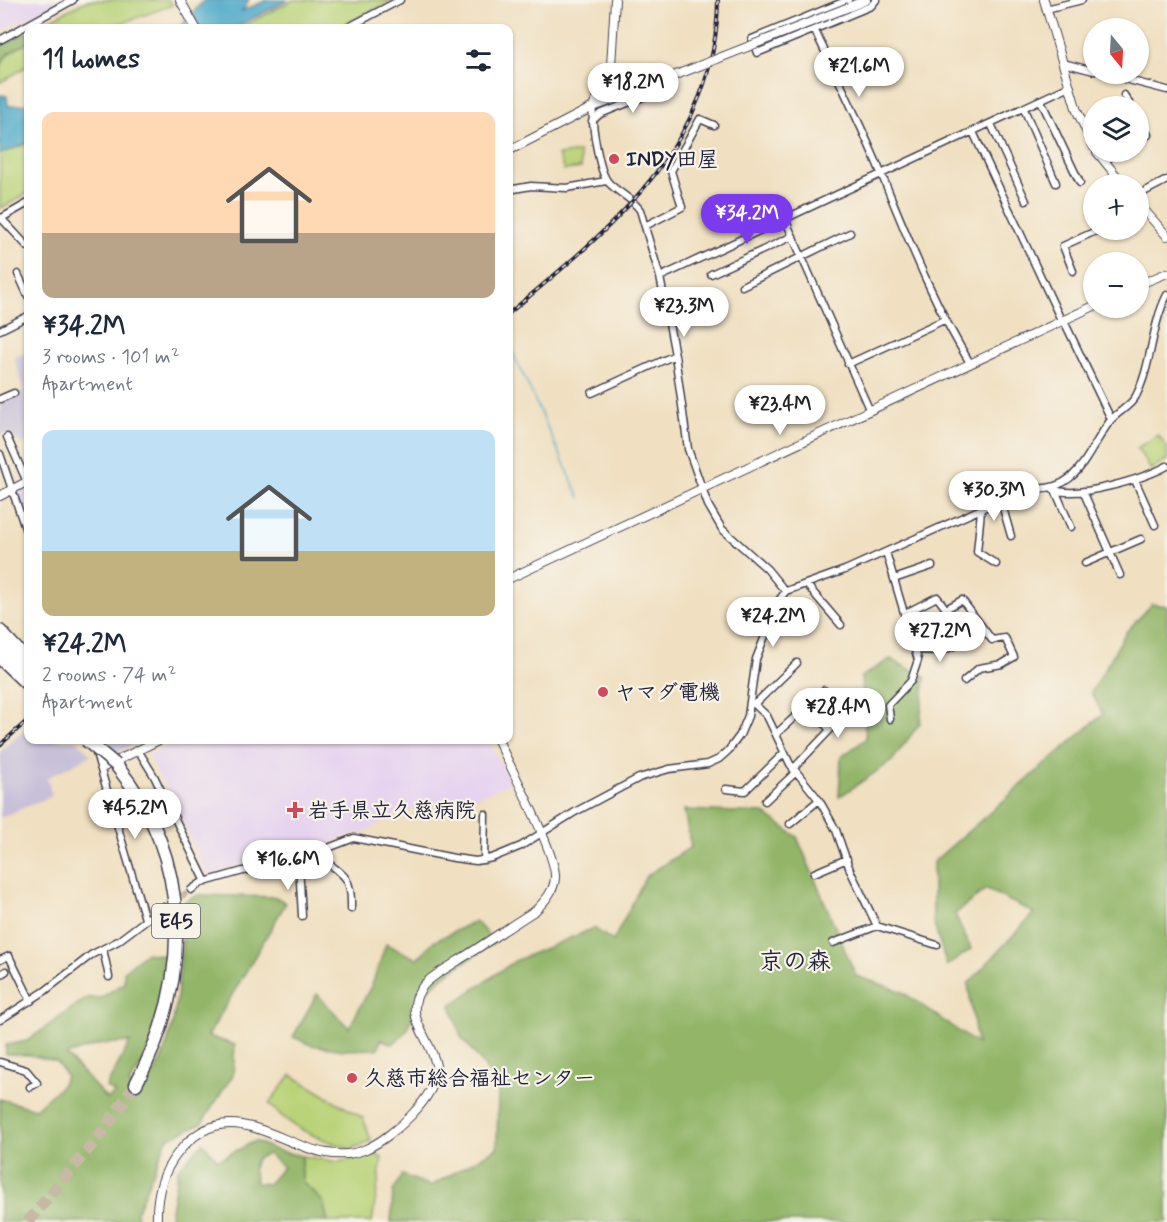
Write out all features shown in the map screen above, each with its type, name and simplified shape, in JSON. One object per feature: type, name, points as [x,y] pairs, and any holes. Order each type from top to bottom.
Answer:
[{"type":"highway","points":[[0,631],[24,657]]},
{"type":"highway","points":[[0,646],[24,670]]},
{"type":"highway","points":[[0,658],[24,681]]},
{"type":"highway","name":"E45","points":[[91,744],[116,765]]},
{"type":"highway","name":"E45","points":[[98,744],[141,801],[155,829],[170,881],[175,911],[176,963],[169,1002],[156,1043],[136,1084]]},
{"type":"street","points":[[29,24],[73,0]]},
{"type":"street","points":[[180,0],[194,24]]},
{"type":"street","points":[[356,24],[400,0]]},
{"type":"street","points":[[615,0],[613,56],[593,107],[592,121],[606,181],[634,202],[645,226],[660,277],[675,355],[688,449],[708,505],[722,529],[748,555],[767,569],[785,591]]},
{"type":"street","points":[[866,0],[752,39],[757,53],[872,6],[876,0]]},
{"type":"street","points":[[1044,0],[1083,127]]},
{"type":"street","points":[[1046,9],[1082,0]]},
{"type":"street","points":[[513,148],[593,107],[849,4]]},
{"type":"street","points":[[0,40],[24,27]]},
{"type":"street","points":[[815,31],[882,174],[902,230],[944,320],[970,363]]},
{"type":"street","points":[[1063,63],[1083,68]]},
{"type":"street","points":[[592,121],[600,114],[663,89],[657,75],[605,95],[598,95]]},
{"type":"street","points":[[1144,84],[1167,90]]},
{"type":"street","points":[[660,277],[1070,86]]},
{"type":"street","points":[[1041,101],[1080,183]]},
{"type":"street","points":[[1024,109],[1056,183]]},
{"type":"street","points":[[645,226],[682,207],[671,171],[700,119],[714,125]]},
{"type":"street","points":[[991,124],[1026,201]]},
{"type":"street","points":[[973,132],[1111,419]]},
{"type":"street","points":[[1105,162],[1115,174]]},
{"type":"street","points":[[1149,189],[1167,180]]},
{"type":"street","points":[[513,189],[531,186],[567,188],[606,181]]},
{"type":"street","points":[[24,205],[0,219],[24,243]]},
{"type":"street","points":[[1149,217],[1167,236]]},
{"type":"street","points":[[785,219],[869,409]]},
{"type":"street","points":[[742,286],[850,233]]},
{"type":"street","points":[[711,274],[793,236]]},
{"type":"street","points":[[1073,271],[1063,246],[1083,237]]},
{"type":"street","points":[[1149,280],[1167,273]]},
{"type":"street","points":[[18,274],[24,287]]},
{"type":"street","points":[[1054,490],[1064,485],[1083,463],[1111,419],[1136,395],[1167,295]]},
{"type":"street","points":[[513,577],[1083,311]]},
{"type":"street","points":[[0,330],[24,319]]},
{"type":"street","points":[[848,364],[944,320]]},
{"type":"street","points":[[592,393],[675,355]]},
{"type":"street","points":[[0,399],[14,393]]},
{"type":"street","points":[[7,437],[24,473]]},
{"type":"street","points":[[0,454],[4,491],[24,529]]},
{"type":"street","points":[[191,890],[206,882],[243,871],[299,865],[322,859],[328,848],[354,838],[454,858],[484,860],[510,852],[639,778],[669,769],[708,764],[719,759],[728,751],[740,735],[753,703],[756,658],[779,600],[785,591],[886,552],[1028,488],[1054,490],[1063,494],[1083,491],[1135,480],[1167,466]]},
{"type":"street","points":[[1135,480],[1155,525]]},
{"type":"street","points":[[4,491],[24,483]]},
{"type":"street","points":[[1054,490],[1071,526]]},
{"type":"street","points":[[1083,491],[1120,575]]},
{"type":"street","points":[[1001,501],[1011,536]]},
{"type":"street","points":[[981,511],[977,552],[996,564]]},
{"type":"street","points":[[1085,563],[1141,539]]},
{"type":"street","points":[[886,552],[918,660],[911,681],[888,705],[890,719]]},
{"type":"street","points":[[894,579],[932,566]]},
{"type":"street","points":[[806,584],[841,625]]},
{"type":"street","points":[[904,614],[937,597],[946,609],[962,600],[992,640],[1005,638],[1014,657],[1002,664],[979,668],[964,681]]},
{"type":"street","points":[[915,650],[943,651],[958,644]]},
{"type":"street","points":[[753,703],[796,663]]},
{"type":"street","points":[[776,734],[824,690]]},
{"type":"street","points":[[753,703],[766,716],[795,771],[819,800],[836,830],[877,926]]},
{"type":"street","points":[[765,801],[795,771],[830,729],[807,705]]},
{"type":"street","points":[[95,744],[145,919]]},
{"type":"street","points":[[102,768],[151,744]]},
{"type":"street","points":[[158,1222],[158,1198],[169,1164],[184,1145],[206,1130],[220,1125],[252,1125],[322,1152],[351,1154],[375,1145],[413,1113],[432,1089],[436,1074],[431,1052],[416,1022],[414,1010],[423,986],[434,976],[544,902],[555,880],[555,869],[541,833],[500,744]]},
{"type":"street","points":[[138,750],[159,785],[206,882]]},
{"type":"street","points":[[726,789],[745,791],[784,753]]},
{"type":"street","points":[[790,824],[819,800]]},
{"type":"street","points":[[484,860],[485,814]]},
{"type":"street","points":[[322,859],[346,876],[352,887],[351,909]]},
{"type":"street","points":[[814,873],[847,859]]},
{"type":"street","points":[[299,865],[302,916]]},
{"type":"street","points":[[0,1020],[31,1001],[66,973],[118,941],[163,907]]},
{"type":"street","points":[[833,942],[877,926],[937,945]]},
{"type":"street","points":[[103,949],[109,977]]},
{"type":"street","points":[[0,960],[9,956],[31,1001]]},
{"type":"street","points":[[0,1062],[26,1070],[37,1083],[30,1087]]},
{"type":"shaded area","points":[[0,0],[61,0],[0,32]]},
{"type":"shaded area","points":[[24,354],[23,444],[4,433],[0,435],[0,401],[23,391],[15,357]]},
{"type":"shaded area","points":[[24,489],[24,520],[15,494]]},
{"type":"shaded area","points":[[24,731],[24,744],[81,744],[91,755],[47,778],[52,796],[0,818],[0,752]]},
{"type":"shaded area","points":[[109,744],[135,744],[116,753]]},
{"type":"shaded area","name":"岩手県立久慈病院","points":[[171,744],[491,744],[510,783],[462,803],[426,806],[391,817],[363,833],[356,833],[317,848],[312,854],[285,861],[241,864],[207,876],[180,815],[148,755]]},
{"type":"green space","points":[[88,0],[169,0],[172,5],[119,24],[41,24]]},
{"type":"green space","points":[[293,0],[392,0],[345,24],[248,24]]},
{"type":"green space","points":[[24,33],[24,44],[8,53],[0,64],[0,46]]},
{"type":"green space","points":[[24,44],[24,68],[0,83],[3,61]]},
{"type":"green space","points":[[24,145],[24,195],[0,209],[0,154]]},
{"type":"green space","points":[[579,152],[581,168],[564,170],[558,155]]},
{"type":"green space","points":[[1158,435],[1167,447],[1167,460],[1151,470],[1137,448]]},
{"type":"green space","points":[[1152,604],[1167,606],[1167,1222],[391,1222],[393,1191],[402,1175],[431,1186],[497,1148],[498,1091],[483,1064],[461,1037],[451,1005],[515,961],[594,928],[613,941],[646,876],[691,847],[684,810],[764,813],[797,837],[856,976],[901,991],[977,1044],[968,984],[1034,913],[986,889],[955,914],[971,949],[947,966],[933,921],[933,862],[1103,714],[1091,693],[1126,632]]},
{"type":"green space","points":[[890,659],[925,677],[920,723],[892,761],[839,797],[841,757],[866,739],[861,677]]},
{"type":"green space","points":[[198,895],[276,897],[286,903],[208,1036],[235,1045],[233,1075],[202,1123],[167,1139],[136,1213],[138,1222],[0,1222],[0,1099],[35,1109],[60,1087],[66,1076],[56,1061],[30,1055],[6,1054],[6,1045],[27,1041],[86,998],[101,998],[124,983],[124,971],[145,953],[170,956],[163,1006],[153,1039],[139,1069],[129,1083],[140,1093],[154,1073],[172,1027],[185,901]],"holes":[[[130,1042],[106,1087],[115,1093],[107,1099],[66,1055],[101,1044]]]},
{"type":"green space","points":[[475,921],[495,942],[445,975],[420,997],[407,1030],[393,1044],[381,1039],[378,1049],[344,1050],[311,1045],[293,1037],[317,994],[349,1028],[373,982],[386,944],[417,959],[433,942]]},
{"type":"green space","points":[[291,1075],[363,1118],[371,1141],[351,1149],[317,1137],[286,1120],[269,1103]]},
{"type":"green space","points":[[255,1141],[275,1150],[302,1156],[302,1181],[323,1202],[328,1222],[169,1222],[178,1169],[203,1143],[218,1160]],"holes":[[[268,1154],[283,1167],[268,1184],[256,1183],[253,1168],[256,1159]]]},
{"type":"green space","points":[[374,1154],[382,1158],[372,1222],[328,1222],[323,1202],[302,1181],[302,1156],[338,1162]]},
{"type":"water","points":[[204,0],[249,0],[242,11],[267,0],[288,0],[242,24],[183,24]]},
{"type":"water","points":[[0,95],[7,96],[8,106],[24,104],[24,145],[0,154]]},
{"type":"waterway","points":[[1154,351],[1167,304]]},
{"type":"waterway","points":[[513,353],[580,498]]},
{"type":"tunnel","points":[[174,901],[191,890]]},
{"type":"tunnel","points":[[28,1222],[103,1131],[136,1084]]},
{"type":"railway","points":[[513,310],[584,250],[619,216],[650,180],[678,141],[699,99],[713,52],[718,0]]},
{"type":"railway","points":[[0,745],[24,724]]},
{"type":"place","name":"INDY田屋","points":[[614,159]]},
{"type":"place","name":"ヤマダ電機","points":[[603,692]]},
{"type":"place","name":"岩手県立久慈病院","points":[[295,810]]},
{"type":"place","name":"久慈市総合福祉センター","points":[[352,1078]]},
{"type":"district","name":"京の森","points":[[795,961]]}]
